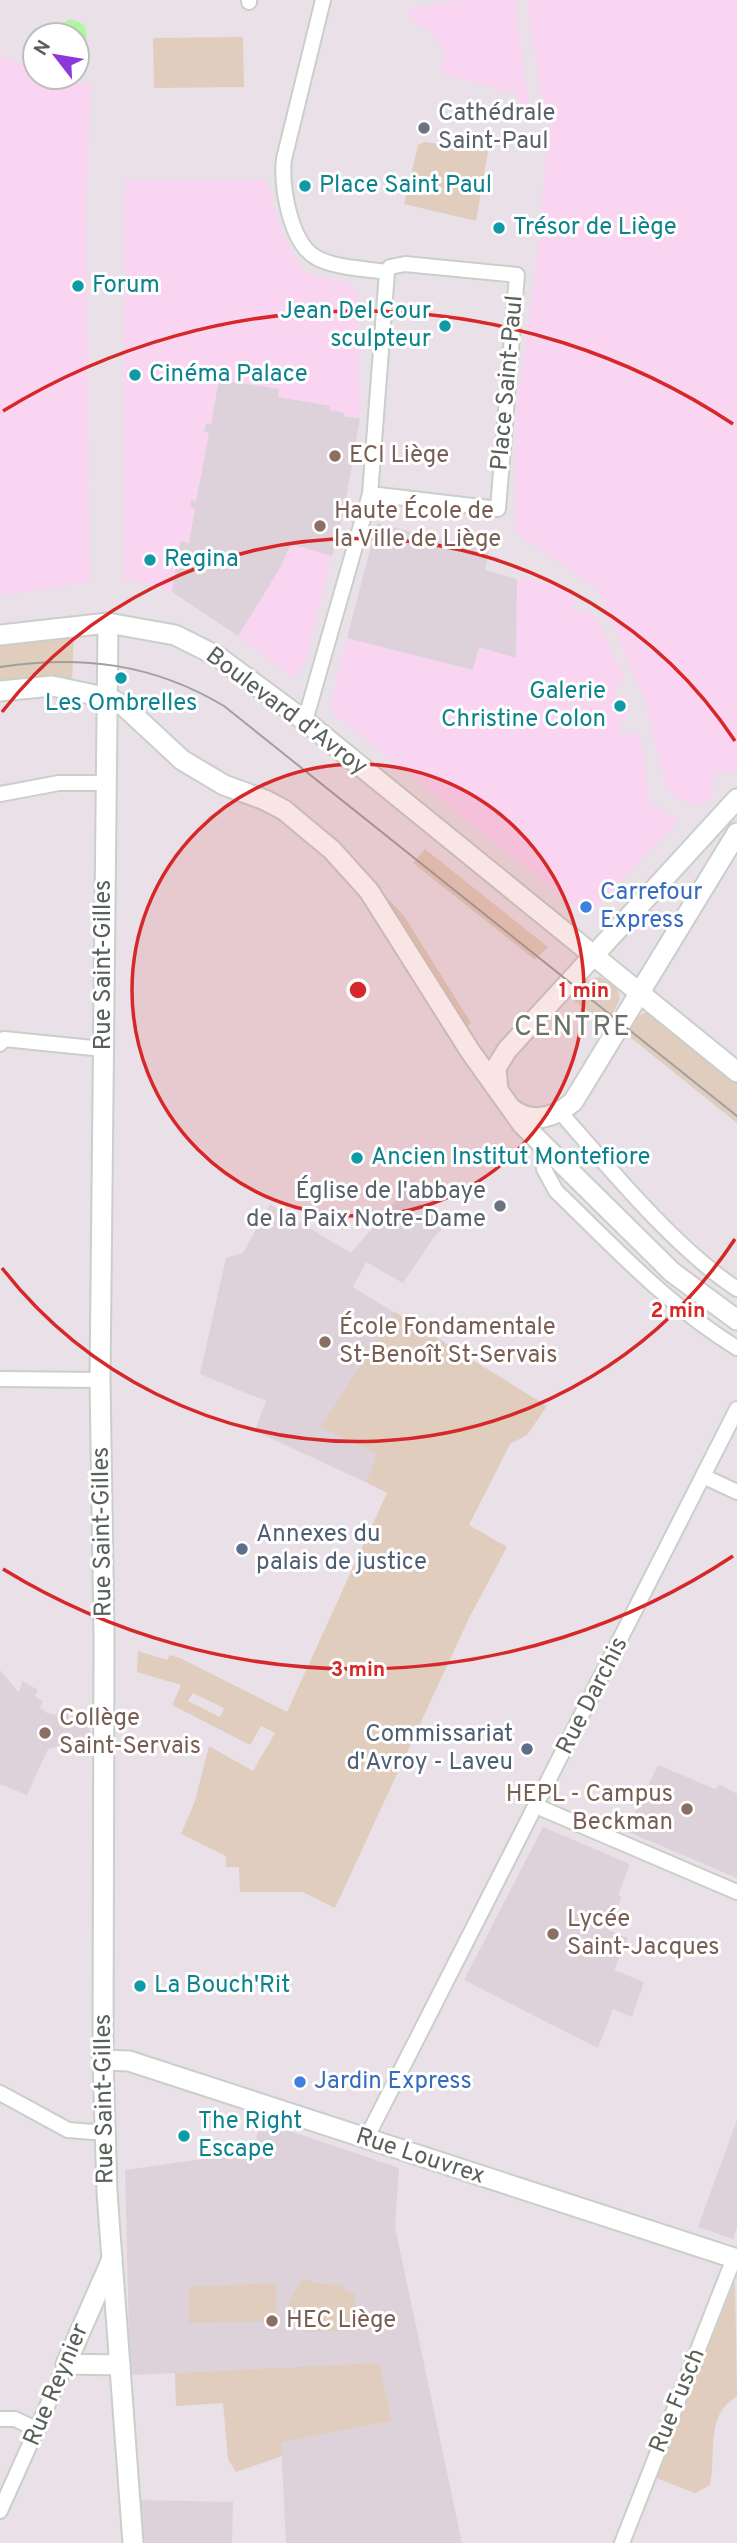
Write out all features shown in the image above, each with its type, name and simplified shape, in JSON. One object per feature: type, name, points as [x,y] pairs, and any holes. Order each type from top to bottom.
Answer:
[{"type":"street","points":[[305,721],[370,494],[387,272],[317,258],[300,241],[285,198],[282,179],[284,159],[322,3]]},
{"type":"street","name":"Place Saint-Paul","points":[[370,494],[498,509],[517,275],[405,264],[390,267],[387,272]]},
{"type":"street","points":[[108,623],[110,698]]},
{"type":"street","name":"Boulevard d'Avroy","points":[[0,635],[108,623],[175,635],[217,656],[305,721],[737,1072]]},
{"type":"street","points":[[0,691],[52,686],[110,698],[124,706],[182,760],[208,777],[265,800],[286,812],[332,850],[369,891],[506,1103],[541,1145],[672,1272],[737,1320]]},
{"type":"street","name":"Rue Saint-Gilles","points":[[110,698],[106,783],[100,1380],[104,1634],[103,2060],[113,2258],[133,2543]]},
{"type":"street","points":[[0,794],[59,783],[106,783]]},
{"type":"street","points":[[737,799],[500,1059],[496,1079],[506,1103],[528,1117],[539,1118],[560,1112],[573,1101],[737,833]]},
{"type":"street","points":[[1,1043],[4,1039],[103,1049]]},
{"type":"street","points":[[560,1112],[612,1172],[716,1275],[737,1289]]},
{"type":"street","points":[[541,1145],[544,1169],[556,1191],[663,1294],[693,1319],[737,1348]]},
{"type":"street","points":[[0,1379],[100,1380]]},
{"type":"street","name":"Rue Darchis","points":[[366,2139],[705,1477],[737,1409]]},
{"type":"street","points":[[705,1477],[737,1492]]},
{"type":"street","points":[[536,1806],[737,1892]]},
{"type":"street","name":"Rue Louvrex","points":[[103,2060],[129,2061],[736,2259]]},
{"type":"street","points":[[0,2093],[68,2130],[106,2133]]},
{"type":"street","name":"Rue Reynier","points":[[0,2511],[113,2258]]},
{"type":"street","name":"Rue Fusch","points":[[622,2543],[736,2259]]},
{"type":"street","points":[[66,2364],[120,2365]]},
{"type":"street","points":[[0,2419],[15,2419],[38,2430]]},
{"type":"shaded area","points":[[463,0],[514,0],[530,114],[519,112],[517,94],[440,73],[445,54],[442,47],[427,28],[415,24],[407,9]]},
{"type":"shaded area","points":[[527,0],[737,0],[737,773],[714,772],[712,796],[705,803],[691,804],[673,796],[664,781],[644,697],[597,588],[515,532],[516,411],[538,253],[549,119],[540,87]]},
{"type":"shaded area","points":[[243,37],[244,87],[154,88],[153,38]]},
{"type":"shaded area","points":[[0,56],[21,63],[21,91],[91,91],[86,204],[90,582],[0,596]]},
{"type":"shaded area","points":[[425,142],[488,151],[476,221],[404,204],[418,145]]},
{"type":"shaded area","points":[[125,180],[265,180],[287,245],[304,272],[351,285],[358,294],[360,418],[344,417],[329,410],[329,406],[278,397],[279,389],[219,380],[211,424],[205,424],[204,431],[210,433],[196,502],[191,500],[190,507],[196,508],[188,543],[179,541],[172,592],[152,584],[124,580]]},
{"type":"shaded area","name":"Haute École de la Ville de Liège","points":[[219,380],[279,389],[278,397],[330,406],[329,410],[344,413],[345,417],[360,418],[344,511],[332,556],[291,544],[280,568],[238,636],[172,592],[180,541],[189,543],[195,509],[190,507],[191,500],[196,501],[209,433],[204,432],[206,423],[211,424]]},
{"type":"shaded area","points":[[377,523],[489,552],[485,570],[517,579],[516,658],[479,647],[473,670],[347,638]]},
{"type":"shaded area","points":[[291,544],[332,556],[305,663],[298,674],[290,676],[238,636],[280,568]]},
{"type":"shaded area","points":[[517,579],[533,579],[566,589],[574,595],[573,611],[589,611],[596,618],[623,675],[622,684],[615,686],[616,697],[626,697],[627,717],[622,717],[620,736],[640,733],[649,802],[679,820],[587,916],[334,714],[331,702],[347,638],[473,670],[479,647],[516,657]]},
{"type":"shaded area","points":[[74,627],[72,683],[0,686],[0,637]]},
{"type":"shaded area","points":[[318,824],[404,916],[471,1023],[459,1035],[369,891],[311,832]]},
{"type":"shaded area","points":[[425,849],[548,947],[535,960],[413,863]]},
{"type":"shaded area","points":[[600,977],[616,986],[620,998],[607,1026],[570,997],[587,980]]},
{"type":"shaded area","points":[[657,1007],[737,1074],[737,1123],[625,1033],[634,1018]]},
{"type":"shaded area","name":"École Fondamentale St-Benoît St-Servais","points":[[413,1180],[449,1222],[435,1236],[403,1283],[366,1262],[353,1287],[465,1356],[387,1492],[255,1431],[266,1401],[200,1374],[226,1258],[243,1253],[270,1204],[351,1253]]},
{"type":"shaded area","points":[[395,1312],[547,1406],[527,1435],[510,1444],[469,1525],[507,1547],[470,1616],[335,1908],[303,1892],[240,1892],[239,1867],[226,1867],[226,1856],[181,1834],[195,1801],[209,1746],[253,1771],[275,1733],[261,1726],[250,1745],[172,1705],[181,1685],[137,1672],[138,1651],[167,1660],[170,1655],[287,1712],[387,1493],[366,1482],[378,1454],[321,1427]],"holes":[[[193,1693],[224,1708],[220,1717],[188,1701]]]},
{"type":"shaded area","name":"Collège Saint-Servais","points":[[0,1670],[19,1693],[22,1681],[38,1690],[35,1696],[43,1701],[40,1708],[47,1713],[56,1715],[58,1709],[68,1712],[69,1718],[89,1717],[90,1738],[48,1749],[27,1795],[0,1784]]},
{"type":"shaded area","name":"HEPL - Campus Beckman","points":[[658,1765],[715,1789],[720,1785],[737,1794],[737,1878],[626,1831]]},
{"type":"shaded area","name":"Lycée Saint-Jacques","points":[[543,1827],[630,1864],[618,1895],[622,1897],[608,1930],[628,1938],[614,1970],[644,1982],[632,2017],[613,2009],[598,2048],[464,1980]]},
{"type":"shaded area","points":[[737,2120],[737,2227],[733,2239],[698,2227]]},
{"type":"shaded area","name":"HEC Liège","points":[[261,2121],[399,2168],[395,2227],[462,2543],[286,2543],[281,2442],[392,2421],[379,2364],[130,2375],[125,2170],[252,2152]]},
{"type":"shaded area","points":[[302,2279],[320,2284],[342,2285],[346,2291],[354,2293],[356,2312],[377,2314],[377,2329],[306,2332],[305,2316],[288,2305]]},
{"type":"shaded area","points":[[735,2281],[737,2396],[727,2404],[716,2425],[710,2485],[695,2493],[656,2478]]},
{"type":"shaded area","points":[[276,2283],[276,2321],[189,2323],[189,2287]]},
{"type":"shaded area","points":[[379,2363],[392,2421],[282,2442],[282,2456],[236,2472],[228,2459],[223,2403],[176,2406],[175,2373]]},
{"type":"shaded area","points":[[139,2500],[233,2502],[232,2543],[142,2543]]},
{"type":"tram line","points":[[0,667],[59,662],[115,666],[170,680],[224,706],[737,1116]]},
{"type":"place","name":"Cathédrale Saint-Paul","points":[[424,128]]},
{"type":"place","name":"Place Saint Paul","points":[[305,186]]},
{"type":"place","name":"Trésor de Liège","points":[[499,228]]},
{"type":"place","name":"Forum","points":[[78,286]]},
{"type":"place","name":"Jean Del Cour sculpteur","points":[[445,326]]},
{"type":"place","name":"Cinéma Palace","points":[[135,375]]},
{"type":"place","name":"ECI Liège","points":[[335,456]]},
{"type":"place","name":"Haute École de la Ville de Liège","points":[[320,526]]},
{"type":"place","name":"Regina","points":[[150,560]]},
{"type":"place","name":"Les Ombrelles","points":[[121,678]]},
{"type":"place","name":"Galerie Christine Colon","points":[[620,706]]},
{"type":"place","name":"Carrefour Express","points":[[586,907]]},
{"type":"place","name":"Ancien Institut Montefiore","points":[[357,1158]]},
{"type":"place","name":"Église de l'abbaye de la Paix Notre-Dame","points":[[500,1206]]},
{"type":"place","name":"École Fondamentale St-Benoît St-Servais","points":[[325,1342]]},
{"type":"place","name":"Annexes du palais de justice","points":[[242,1549]]},
{"type":"place","name":"Collège Saint-Servais","points":[[45,1733]]},
{"type":"place","name":"Commissariat d'Avroy - Laveu","points":[[527,1749]]},
{"type":"place","name":"HEPL - Campus Beckman","points":[[687,1809]]},
{"type":"place","name":"Lycée Saint-Jacques","points":[[553,1934]]},
{"type":"place","name":"La Bouch'Rit","points":[[140,1986]]},
{"type":"place","name":"Jardin Express","points":[[300,2082]]},
{"type":"place","name":"The Right Escape","points":[[184,2136]]},
{"type":"place","name":"HEC Liège","points":[[272,2321]]},
{"type":"district","name":"CENTRE","points":[[573,1028]]}]
